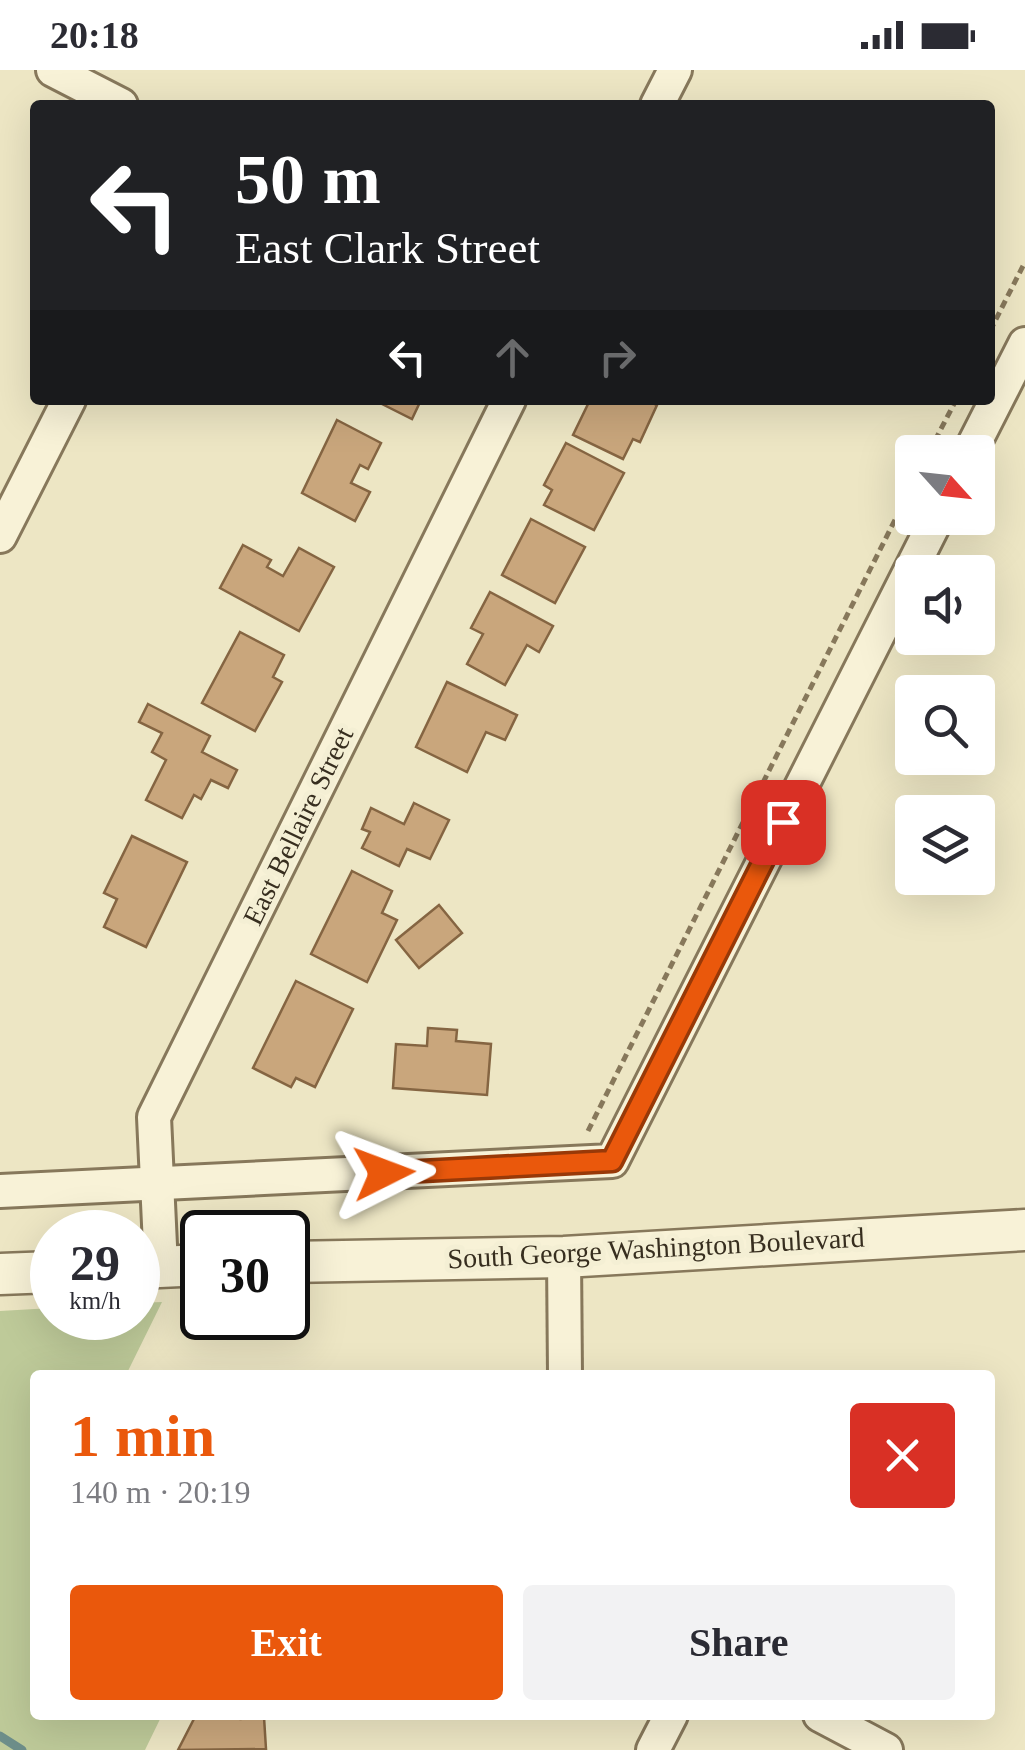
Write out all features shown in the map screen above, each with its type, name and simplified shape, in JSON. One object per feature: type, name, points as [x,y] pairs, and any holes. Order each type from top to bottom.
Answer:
[{"type":"street","points":[[53,70],[111,100]]},
{"type":"street","points":[[660,100],[675,70]]},
{"type":"street","points":[[995,403],[1025,344]]},
{"type":"street","points":[[0,536],[66,405]]},
{"type":"street","name":"East Bellaire Street","points":[[155,1210],[154,1117],[507,405]]},
{"type":"street","points":[[979,435],[994,405]]},
{"type":"street","points":[[0,1191],[612,1161],[929,535]]},
{"type":"street","name":"South George Washington Boulevard","points":[[310,1262],[564,1257],[1025,1230]]},
{"type":"street","points":[[564,1257],[566,1370]]},
{"type":"street","points":[[0,1274],[30,1273]]},
{"type":"street","points":[[653,1750],[668,1720]]},
{"type":"street","points":[[829,1720],[886,1750]]},
{"type":"path","points":[[995,322],[1025,262]]},
{"type":"path","points":[[938,435],[953,405]]},
{"type":"path","points":[[584,1138],[895,520]]},
{"type":"green space","points":[[30,1309],[30,1340],[143,1340],[128,1370],[30,1370],[30,1720],[160,1720],[145,1750],[0,1750],[0,1311]]},
{"type":"building","points":[[384,405],[419,405],[412,419]]},
{"type":"building","points":[[588,405],[657,405],[640,442],[633,439],[623,459],[573,435]]},
{"type":"building","points":[[337,420],[381,443],[368,469],[360,465],[351,483],[370,492],[355,521],[302,493]]},
{"type":"building","points":[[566,443],[624,473],[594,530],[544,505],[552,490],[544,485]]},
{"type":"building","points":[[531,519],[585,547],[555,603],[502,575]]},
{"type":"building","points":[[243,545],[271,560],[267,567],[283,576],[299,548],[334,567],[299,631],[220,588]]},
{"type":"building","points":[[490,592],[553,626],[539,652],[527,645],[505,685],[467,664],[483,634],[471,628]]},
{"type":"building","points":[[240,632],[284,655],[273,677],[282,682],[255,731],[202,703]]},
{"type":"building","points":[[447,682],[517,715],[505,740],[486,732],[467,772],[416,747]]},
{"type":"building","points":[[148,704],[210,736],[202,752],[237,770],[228,788],[211,780],[201,799],[194,795],[182,818],[146,800],[166,760],[152,752],[162,733],[139,722]]},
{"type":"building","points":[[414,803],[449,820],[430,859],[407,849],[399,866],[362,848],[370,832],[362,829],[371,808],[404,824]]},
{"type":"building","points":[[132,836],[187,862],[146,947],[104,927],[117,899],[104,893]]},
{"type":"building","points":[[352,871],[392,891],[382,913],[397,920],[367,982],[311,954]]},
{"type":"building","points":[[439,905],[462,933],[419,968],[396,940]]},
{"type":"building","points":[[296,981],[353,1009],[315,1087],[296,1078],[291,1087],[253,1068]]},
{"type":"building","points":[[428,1028],[457,1030],[456,1041],[491,1044],[487,1095],[393,1088],[396,1044],[427,1046]]},
{"type":"building","points":[[193,1720],[264,1720],[266,1749],[178,1750]]},
{"type":"waterway","points":[[0,1736],[22,1750]]},
{"type":"route","points":[[384,1173],[612,1161],[783,822]]}]
